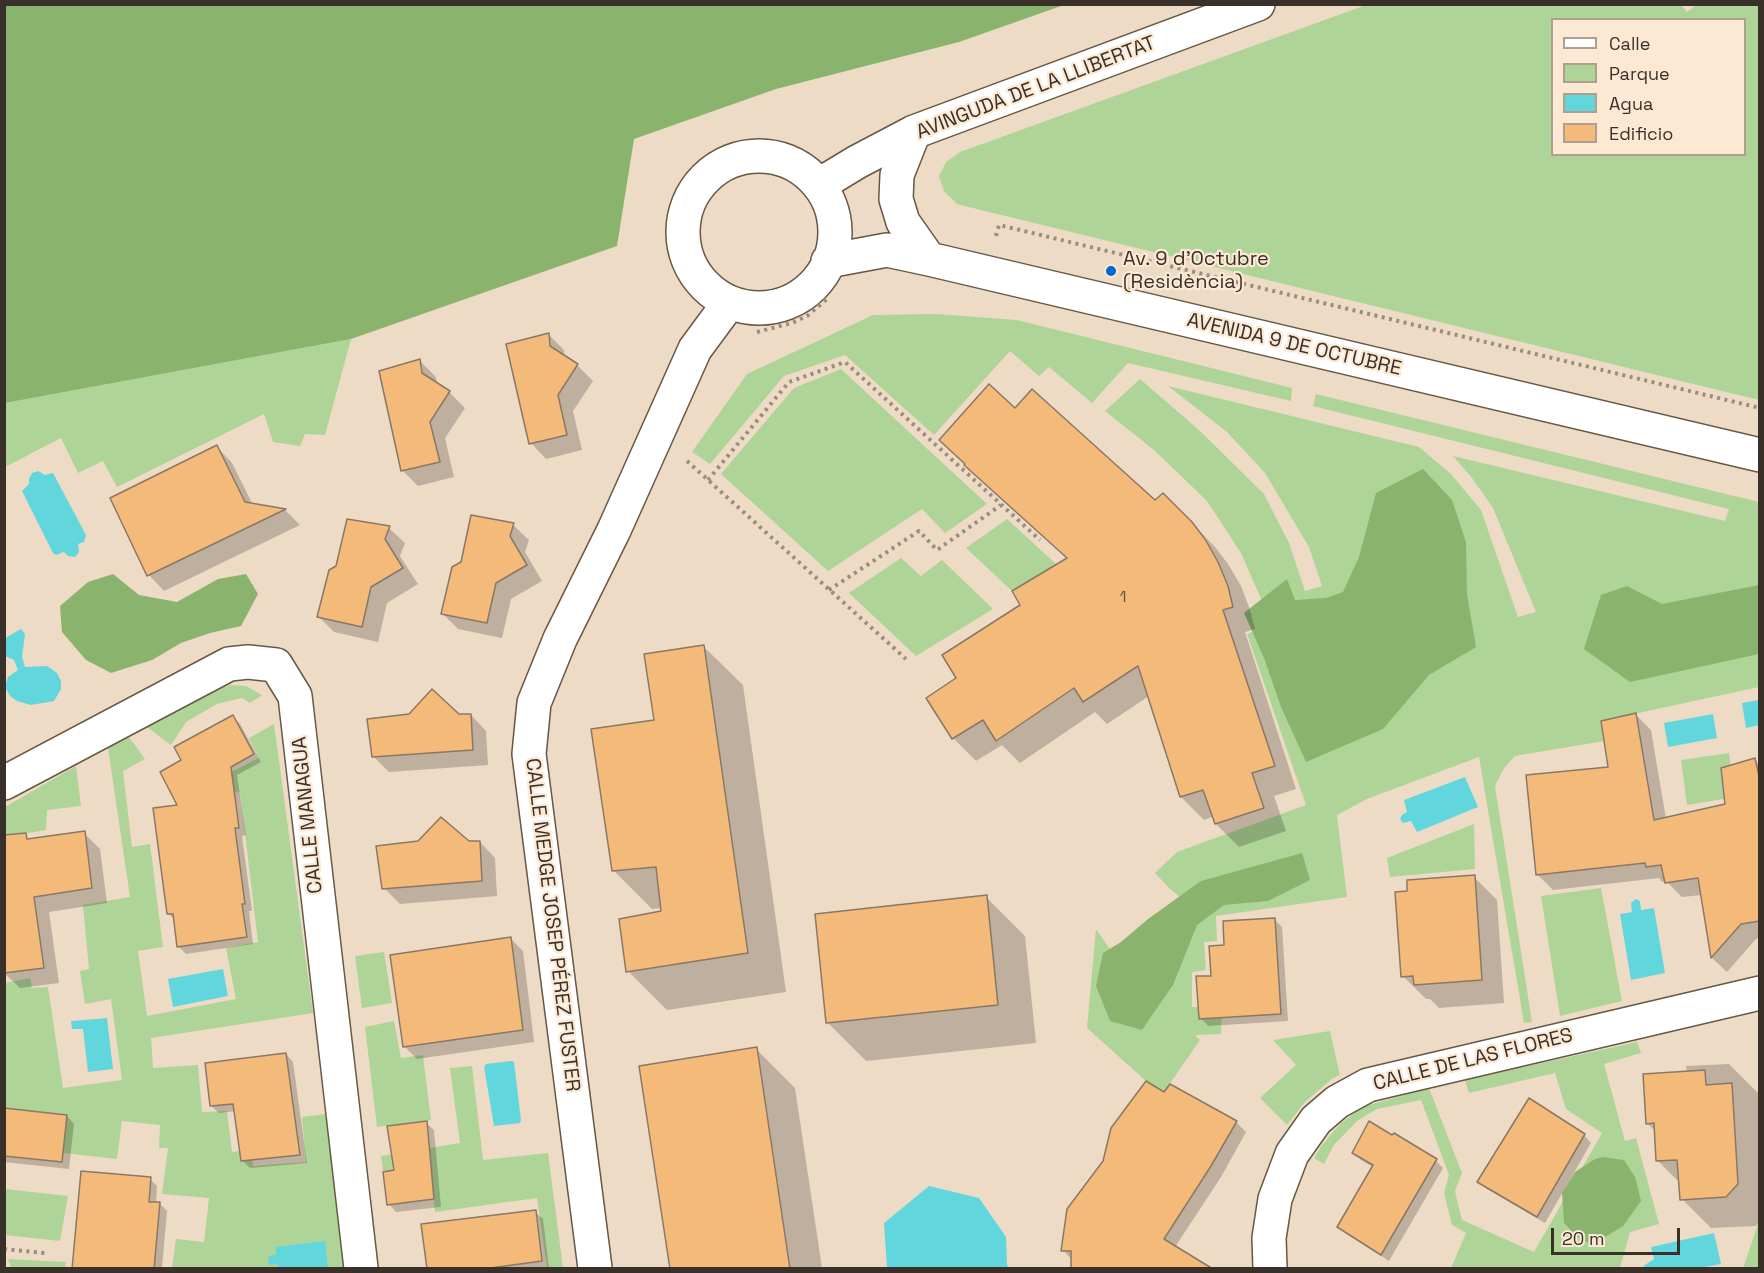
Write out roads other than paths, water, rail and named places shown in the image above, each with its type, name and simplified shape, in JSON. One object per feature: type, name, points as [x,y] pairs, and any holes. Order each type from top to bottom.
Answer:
[{"type":"street","name":"AVINGUDA DE LA LLIBERTAT","points":[[819,185],[914,132],[1258,4]]},
{"type":"street","points":[[914,132],[897,175],[896,199],[903,222],[929,259]]},
{"type":"street","points":[[753,156],[778,158],[801,168],[819,185],[831,206],[836,228],[833,251],[828,261],[823,275],[804,294],[781,306],[755,309],[729,303],[707,289],[692,269],[684,246],[684,220],[692,197],[707,176],[728,162],[753,156]]},
{"type":"street","name":"AVENIDA 9 DE OCTUBRE","points":[[828,261],[887,250],[1760,455]]},
{"type":"street","name":"CALLE MEDGE JOSEP PÉREZ FUSTER","points":[[595,1269],[529,754],[534,703],[560,639],[614,530],[695,349],[729,303]]},
{"type":"street","name":"CALLE MANAGUA","points":[[4,783],[229,664],[248,662],[276,665],[295,696],[361,1269]]},
{"type":"street","name":"CALLE DE LAS FLORES","points":[[1270,1269],[1269,1238],[1275,1199],[1292,1154],[1316,1119],[1337,1102],[1368,1085],[1760,993]]},
{"type":"water","points":[[38,471],[45,475],[53,473],[86,535],[84,542],[78,544],[79,552],[75,557],[68,556],[64,552],[56,555],[53,553],[22,491],[29,484],[32,473]]},
{"type":"water","points":[[21,629],[25,634],[22,657],[25,667],[47,666],[57,673],[61,681],[61,689],[54,701],[31,705],[17,701],[10,696],[5,687],[8,677],[18,670],[14,660],[5,656],[5,638]]},
{"type":"water","points":[[1759,700],[1759,725],[1746,728],[1742,703]]},
{"type":"water","points":[[1713,714],[1717,738],[1668,747],[1664,723]]},
{"type":"water","points":[[1465,777],[1478,807],[1417,832],[1411,821],[1403,823],[1400,819],[1407,812],[1404,800]]},
{"type":"water","points":[[1636,899],[1640,901],[1641,910],[1654,908],[1665,973],[1631,980],[1620,914],[1632,912],[1631,903]]},
{"type":"water","points":[[223,969],[228,996],[173,1007],[168,979]]},
{"type":"water","points":[[107,1018],[113,1069],[88,1072],[83,1029],[72,1029],[71,1021]]},
{"type":"water","points":[[514,1062],[521,1120],[520,1123],[494,1126],[484,1067],[486,1064]]},
{"type":"water","points":[[929,1186],[979,1198],[1006,1237],[1009,1268],[887,1268],[884,1223]]},
{"type":"water","points":[[1714,1233],[1721,1264],[1700,1268],[1643,1268],[1654,1259],[1651,1247]]},
{"type":"water","points":[[325,1241],[328,1268],[278,1268],[277,1264],[269,1265],[268,1256],[276,1255],[276,1247]]},
{"type":"place","name":"Av. 9 d'Octubre (Residència)","points":[[1111,271]]}]
